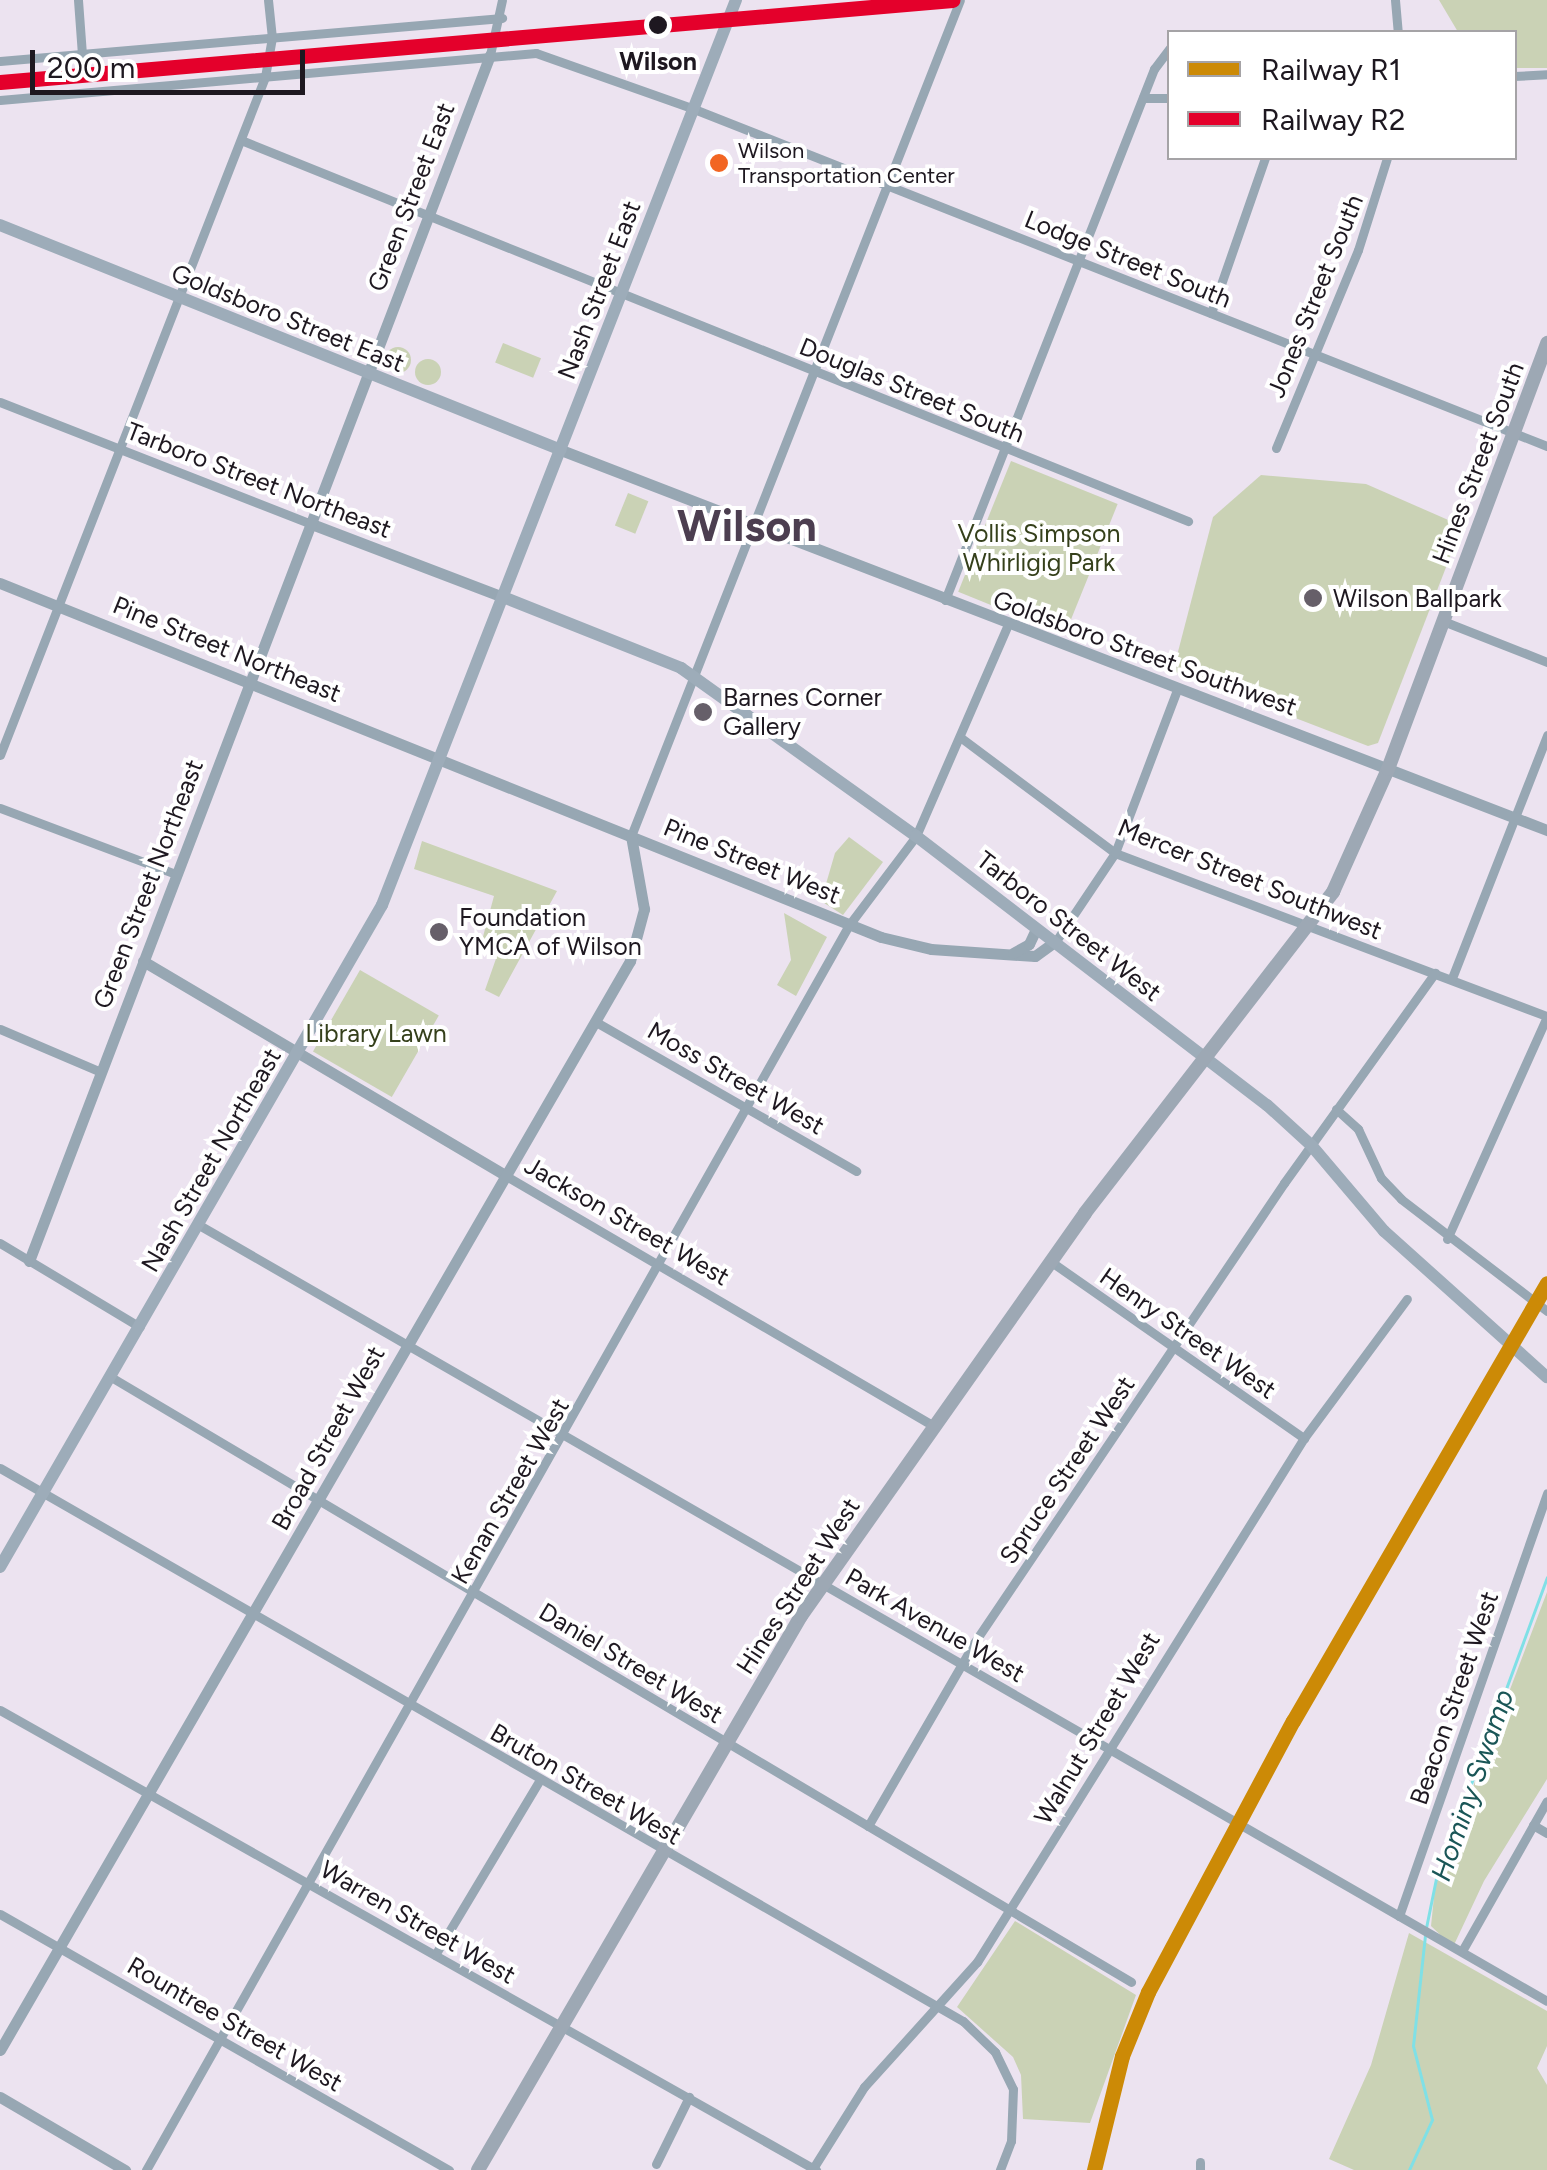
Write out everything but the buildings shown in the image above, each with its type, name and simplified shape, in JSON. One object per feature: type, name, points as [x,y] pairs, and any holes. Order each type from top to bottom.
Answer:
[{"type":"main road","name":"Nash Street East","points":[[503,597],[736,0]]},
{"type":"main road","name":"Goldsboro Street East","points":[[0,225],[560,450]]},
{"type":"main road","name":"Hines Street South","points":[[1313,926],[1350,862],[1388,769],[1547,343]]},
{"type":"main road","name":"Tarboro Street West","points":[[503,597],[693,676],[916,836],[1056,941],[1311,1145],[1384,1231],[1544,1374]]},
{"type":"main road","name":"Nash Street Northeast","points":[[0,1567],[382,905],[503,597]]},
{"type":"main road","name":"Hines Street West","points":[[478,2170],[726,1742],[823,1583],[1050,1261],[1204,1058],[1313,926]]},
{"type":"street","points":[[78,0],[82,54]]},
{"type":"street","points":[[0,756],[265,77],[272,38],[268,0]]},
{"type":"street","points":[[490,55],[502,18],[502,0]]},
{"type":"street","points":[[631,836],[960,0]]},
{"type":"street","points":[[1395,0],[1398,30]]},
{"type":"street","points":[[0,61],[502,18]]},
{"type":"street","name":"Lodge Street South","points":[[0,100],[536,53],[694,109],[1547,446]]},
{"type":"street","points":[[944,603],[1143,98],[1167,54]]},
{"type":"street","name":"Green Street East","points":[[309,523],[490,55]]},
{"type":"street","points":[[1517,76],[1547,74]]},
{"type":"street","points":[[1143,98],[1167,98]]},
{"type":"street","name":"Douglas Street South","points":[[241,140],[1188,521]]},
{"type":"street","points":[[1211,314],[1264,160]]},
{"type":"street","name":"Jones Street South","points":[[1276,448],[1386,160]]},
{"type":"street","name":"Tarboro Street Northeast","points":[[0,402],[503,597]]},
{"type":"street","name":"Goldsboro Street Southwest","points":[[560,450],[754,524],[944,603],[1547,830]]},
{"type":"street","name":"Green Street Northeast","points":[[29,1260],[309,523]]},
{"type":"street","name":"Pine Street Northeast","points":[[0,583],[438,758]]},
{"type":"street","points":[[1443,620],[1547,662]]},
{"type":"street","name":"Kenan Street West","points":[[146,2170],[564,1437],[849,925],[916,836],[1006,626]]},
{"type":"street","points":[[1056,941],[1115,853],[1177,690]]},
{"type":"street","points":[[1452,978],[1547,734]]},
{"type":"street","name":"Mercer Street Southwest","points":[[960,737],[1115,853],[1547,1016]]},
{"type":"street","name":"Pine Street West","points":[[438,758],[849,925],[908,945],[1035,956],[1056,941]]},
{"type":"street","points":[[0,808],[176,874]]},
{"type":"street","name":"Broad Street West","points":[[0,2050],[596,1022],[641,930],[644,887],[631,836]]},
{"type":"street","points":[[1011,955],[1029,944],[1036,928]]},
{"type":"street","name":"Jackson Street West","points":[[143,961],[933,1426]]},
{"type":"street","name":"Spruce Street West","points":[[868,1826],[964,1664],[1174,1347],[1336,1109],[1435,973]]},
{"type":"street","points":[[1447,1239],[1547,1016]]},
{"type":"street","name":"Moss Street West","points":[[596,1022],[856,1171]]},
{"type":"street","points":[[0,1029],[100,1072]]},
{"type":"street","points":[[1336,1109],[1358,1130],[1380,1178],[1447,1239],[1547,1312]]},
{"type":"street","name":"Park Avenue West","points":[[199,1225],[1547,2001]]},
{"type":"street","points":[[0,1244],[140,1327]]},
{"type":"street","name":"Henry Street West","points":[[1050,1261],[1304,1438]]},
{"type":"street","name":"Walnut Street West","points":[[814,2170],[864,2087],[977,1962],[1106,1746],[1304,1438],[1407,1299]]},
{"type":"street","name":"Daniel Street West","points":[[111,1377],[1132,1982]]},
{"type":"street","name":"Bruton Street West","points":[[0,1468],[975,2030],[1008,2076],[1015,2117],[1000,2170]]},
{"type":"street","name":"Beacon Street West","points":[[1399,1916],[1547,1493]]},
{"type":"street","name":"Warren Street West","points":[[0,1710],[814,2170]]},
{"type":"street","points":[[434,1955],[538,1781]]},
{"type":"street","points":[[1462,1952],[1547,1801]]},
{"type":"street","points":[[1532,1825],[1547,1833]]},
{"type":"street","name":"Rountree Street West","points":[[0,1914],[449,2170]]},
{"type":"street","points":[[0,2098],[126,2170]]},
{"type":"street","points":[[656,2164],[689,2098]]},
{"type":"green space","points":[[1439,0],[1547,0],[1547,68],[1517,68],[1517,30],[1457,30]]},
{"type":"green space","points":[[503,343],[541,358],[533,378],[495,362]]},
{"type":"green space","points":[[398,347],[407,351],[411,360],[407,369],[398,373],[389,369],[385,360],[389,351]]},
{"type":"green space","points":[[428,359],[437,363],[441,372],[437,381],[428,385],[419,381],[415,372],[419,363]]},
{"type":"green space","name":"Vollis Simpson Whirligig Park","points":[[1011,461],[1118,504],[1065,635],[958,592]]},
{"type":"green space","name":"Wilson Ballpark","points":[[1261,475],[1366,484],[1462,526],[1378,743],[1368,746],[1173,671],[1213,517]]},
{"type":"green space","points":[[628,493],[648,501],[635,534],[615,525]]},
{"type":"green space","points":[[849,837],[883,862],[843,915],[821,901],[835,853]]},
{"type":"green space","points":[[422,841],[557,891],[499,997],[485,990],[498,953],[481,944],[494,896],[414,869]]},
{"type":"green space","points":[[784,913],[827,937],[796,996],[777,985],[791,960]]},
{"type":"green space","name":"Library Lawn","points":[[360,970],[439,1016],[392,1097],[313,1051]]},
{"type":"green space","points":[[1547,1592],[1547,1779],[1484,1881],[1453,1947],[1431,1926],[1435,1887]]},
{"type":"green space","points":[[1015,1921],[1136,1995],[1090,2123],[1023,2119],[1021,2075],[1013,2057],[957,2007]]},
{"type":"green space","points":[[1409,1933],[1547,2011],[1547,2046],[1537,2068],[1547,2085],[1547,2170],[1354,2170],[1329,2159],[1371,2065]]},
{"type":"waterway","name":"Hominy Swamp","points":[[1426,1928],[1436,1879],[1547,1578]]},
{"type":"waterway","name":"Hominy Swamp","points":[[1409,2170],[1432,2120],[1413,2046],[1425,1936]]},
{"type":"railway","points":[[1094,2170],[1122,2056],[1148,1992],[1293,1721],[1547,1283]]},
{"type":"rail line","name":"R2","points":[[0,82],[952,0]]},
{"type":"rail line","name":"R1","points":[[1094,2170],[1122,2056],[1148,1992],[1293,1721],[1547,1283]]},
{"type":"place","name":"Wilson","points":[[658,25]]},
{"type":"place","name":"Wilson Transportation Center","points":[[719,163]]},
{"type":"place","name":"Wilson Ballpark","points":[[1313,598]]},
{"type":"place","name":"Barnes Corner Gallery","points":[[703,712]]},
{"type":"place","name":"Foundation YMCA of Wilson","points":[[439,932]]},
{"type":"district","name":"Wilson","points":[[747,526]]}]
